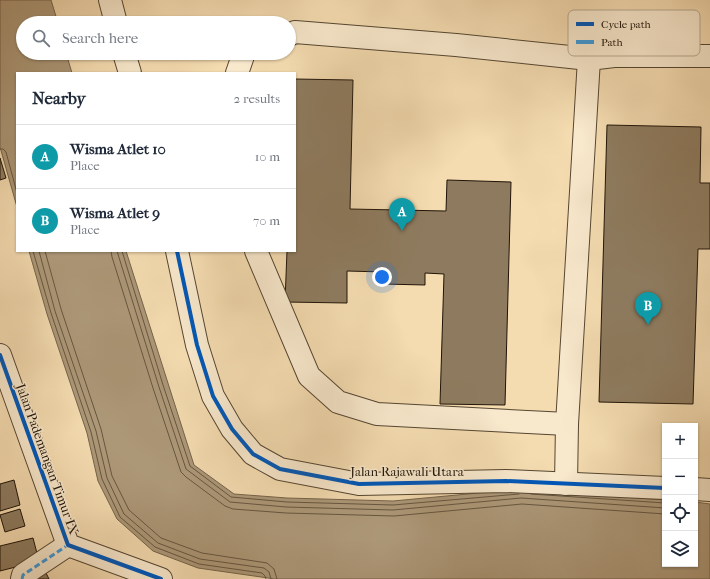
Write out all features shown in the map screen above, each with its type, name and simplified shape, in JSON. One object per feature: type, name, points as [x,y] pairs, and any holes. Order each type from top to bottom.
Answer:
[{"type":"street","points":[[110,0],[114,16]]},
{"type":"street","points":[[296,32],[568,56]]},
{"type":"street","points":[[569,56],[589,58],[614,56],[710,56]]},
{"type":"street","points":[[566,484],[566,424],[589,58]]},
{"type":"street","points":[[126,60],[130,72]]},
{"type":"street","points":[[237,72],[242,60]]},
{"type":"street","name":"Jalan Rajawali Utara","points":[[176,252],[197,345],[213,396],[232,429],[253,454],[280,469],[359,484],[506,481],[662,488]]},
{"type":"street","points":[[256,252],[308,376],[338,402],[377,414],[566,424]]},
{"type":"street","name":"Jalan Pademangan Timur IX","points":[[0,355],[68,545],[161,579]]},
{"type":"street","points":[[698,489],[710,490]]},
{"type":"street","points":[[22,579],[23,575],[68,545]]},
{"type":"water","points":[[0,0],[51,0],[56,16],[16,16],[16,60],[68,60],[72,72],[16,72],[16,203],[0,147]]},
{"type":"water","points":[[29,252],[126,252],[194,465],[234,494],[287,498],[393,501],[521,489],[662,500],[662,567],[698,567],[698,502],[710,504],[710,579],[275,579],[198,568],[153,551],[117,519],[98,481],[87,433],[47,314]]},
{"type":"building","points":[[296,79],[353,80],[350,209],[446,211],[447,180],[511,182],[505,405],[440,404],[444,274],[425,273],[425,285],[383,284],[383,272],[347,271],[347,303],[285,302],[287,252],[296,252]]},
{"type":"building","points":[[607,125],[701,127],[700,183],[710,183],[710,249],[698,249],[693,404],[599,402]]},
{"type":"building","points":[[0,158],[6,178],[0,180]]},
{"type":"building","points":[[14,480],[20,505],[0,511],[0,484]]},
{"type":"building","points":[[20,509],[25,526],[5,532],[0,515]]},
{"type":"building","points":[[33,538],[39,561],[0,571],[0,546]]},
{"type":"building","points":[[45,571],[49,579],[29,579]]},
{"type":"marked path","points":[[22,579],[23,575],[68,545]]},
{"type":"cycle path","points":[[177,252],[197,345],[213,396],[232,429],[253,454],[280,469],[359,484],[506,481],[662,488]]},
{"type":"cycle path","points":[[0,355],[68,545],[161,579]]},
{"type":"place","name":"Wisma Atlet 10","points":[[402,231]]},
{"type":"place","name":"Wisma Atlet 9","points":[[648,325]]}]
